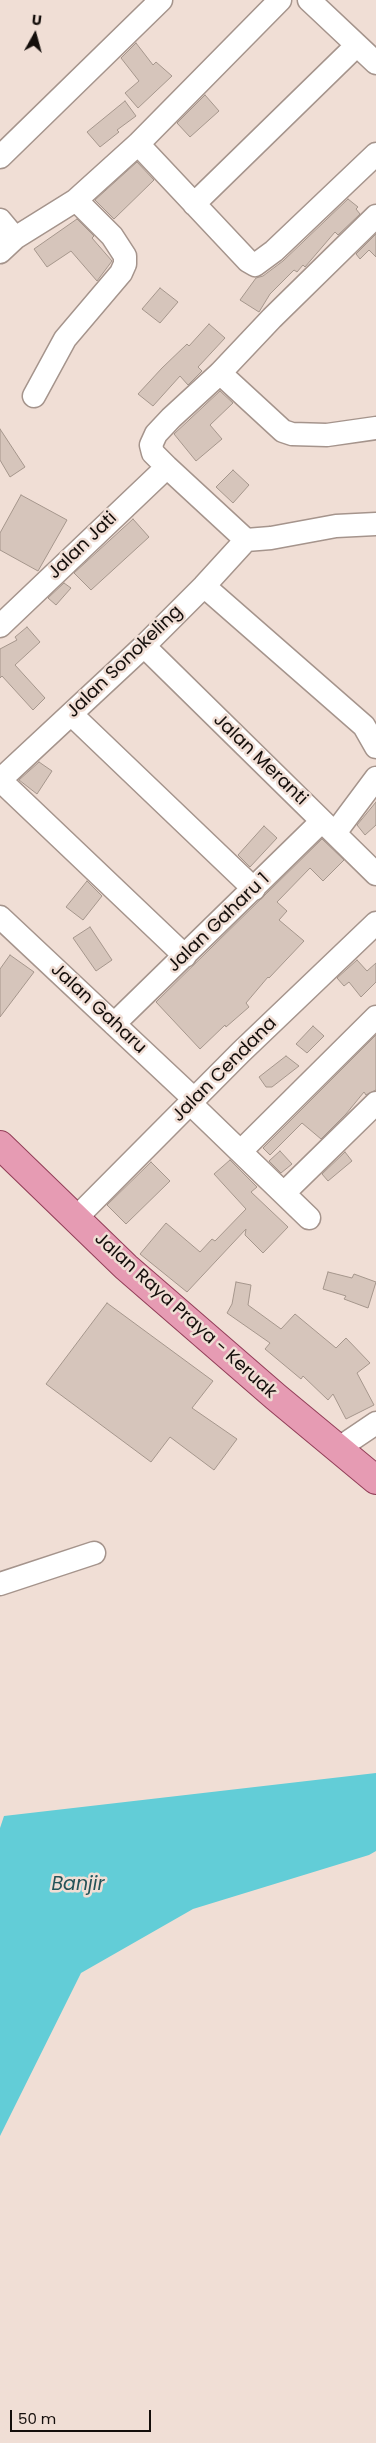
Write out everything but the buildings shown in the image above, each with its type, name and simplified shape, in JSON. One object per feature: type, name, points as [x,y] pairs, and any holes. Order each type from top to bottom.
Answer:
[{"type":"main road","name":"Jalan Raya Praya - Keruak","points":[[0,1146],[141,1280],[276,1397],[376,1480]]},
{"type":"street","points":[[0,157],[162,0]]},
{"type":"street","points":[[0,220],[8,245],[76,200],[138,144],[280,0]]},
{"type":"street","points":[[309,0],[376,63]]},
{"type":"street","points":[[194,204],[356,46]]},
{"type":"street","points":[[138,144],[248,262],[255,265],[274,251],[376,154]]},
{"type":"street","points":[[34,396],[65,339],[121,273],[125,264],[125,256],[112,236],[76,200]]},
{"type":"street","points":[[376,216],[272,318],[220,373],[156,434],[151,443],[151,450],[167,467],[246,540],[271,538],[336,526],[376,524]]},
{"type":"street","points":[[220,373],[284,431],[292,434],[327,435],[376,428]]},
{"type":"street","name":"Jalan Jati","points":[[0,626],[167,467]]},
{"type":"street","name":"Jalan Sonokeling","points":[[0,780],[144,646],[204,586],[246,540]]},
{"type":"street","points":[[204,586],[364,726],[376,747]]},
{"type":"street","name":"Jalan Meranti","points":[[144,646],[376,874]]},
{"type":"street","points":[[71,714],[254,889]]},
{"type":"street","name":"Jalan Gaharu 1","points":[[114,1024],[254,889],[328,827],[376,778]]},
{"type":"street","points":[[0,780],[185,956]]},
{"type":"street","name":"Jalan Gaharu","points":[[0,917],[114,1024],[309,1218]]},
{"type":"street","name":"Jalan Cendana","points":[[76,1218],[241,1052],[376,923]]},
{"type":"street","points":[[241,1151],[376,1017]]},
{"type":"street","points":[[284,1193],[376,1103]]},
{"type":"street","points":[[339,1448],[376,1424]]},
{"type":"street","points":[[0,1584],[94,1553]]},
{"type":"water","name":"Banjir","points":[[376,1773],[376,1851],[369,1855],[193,1909],[81,1973],[0,2136],[0,1828],[4,1816]]}]
